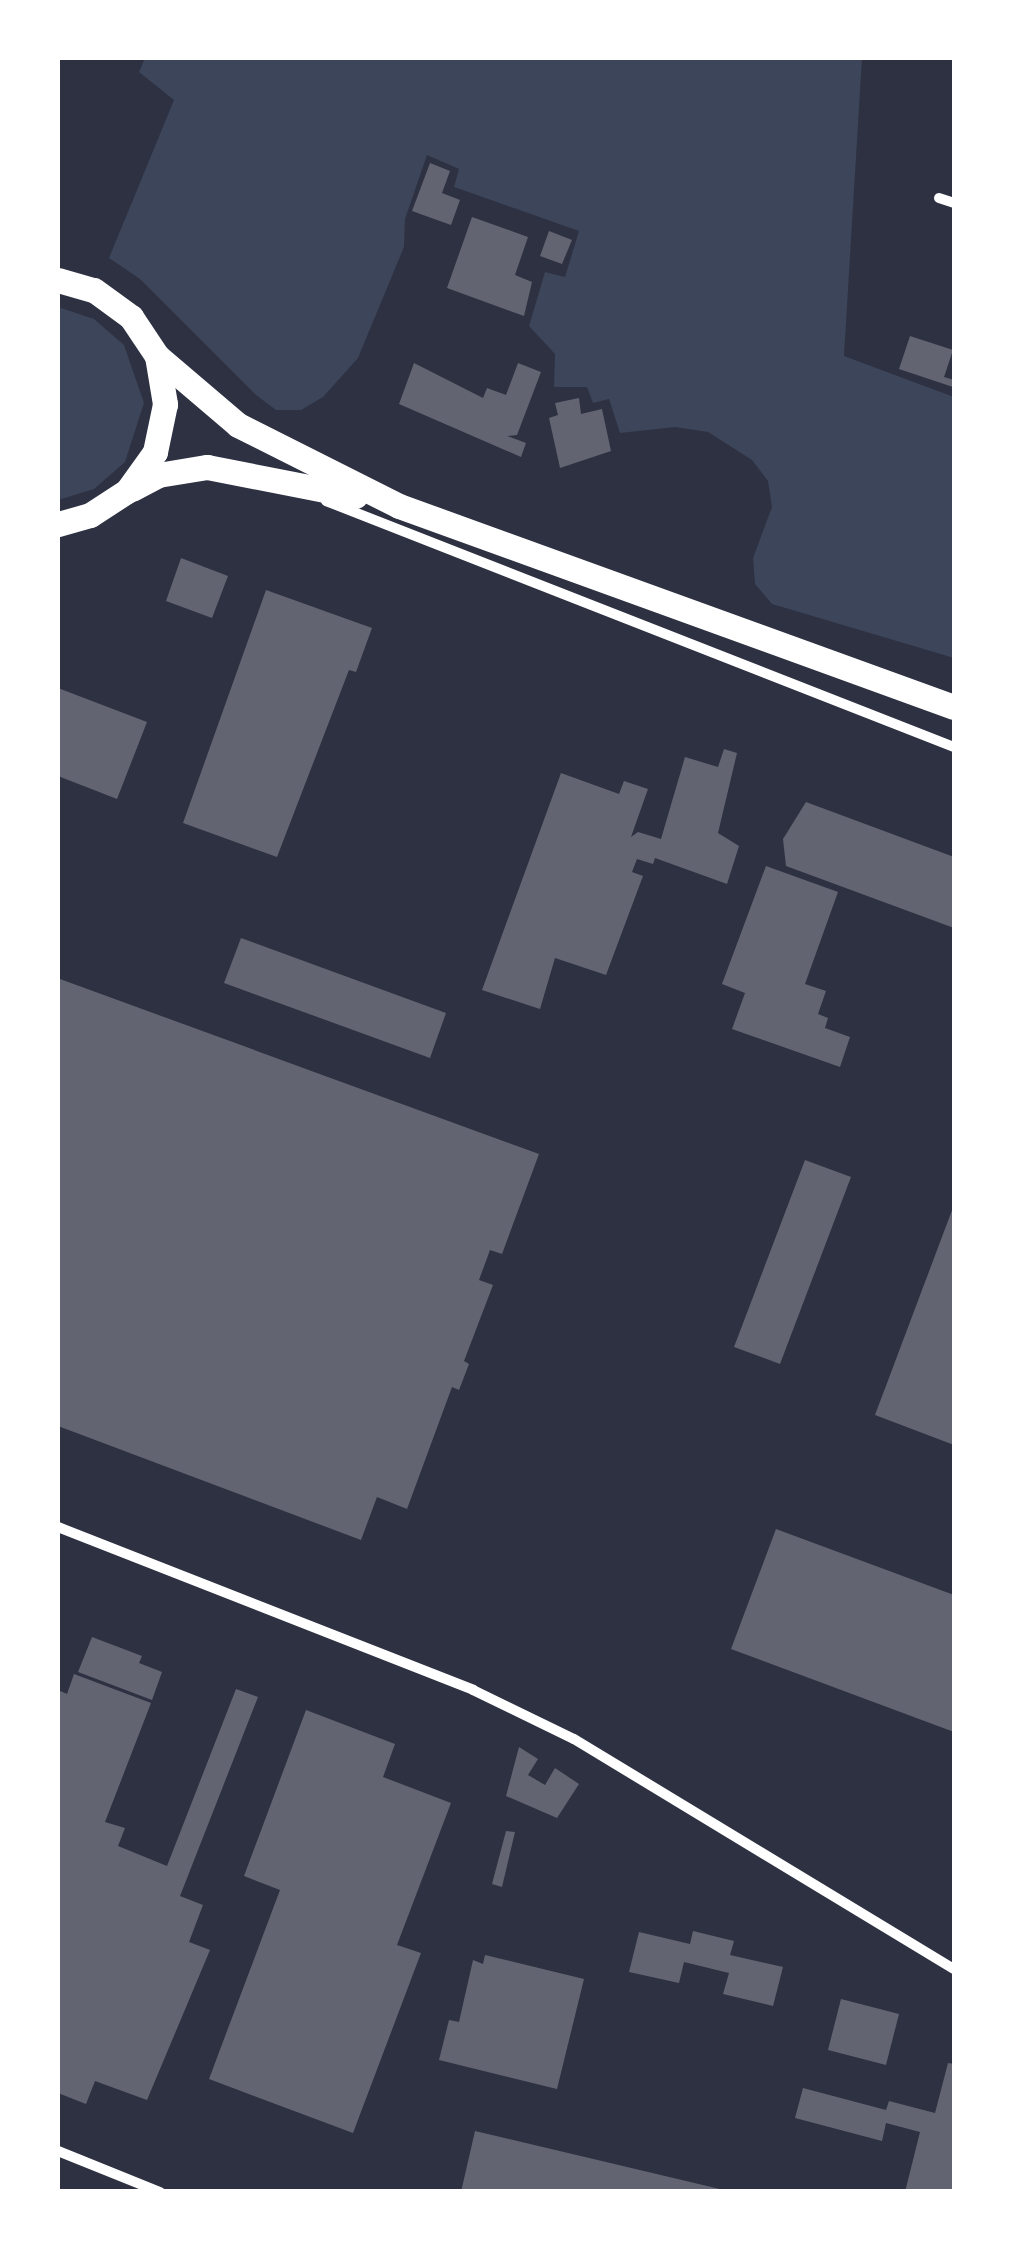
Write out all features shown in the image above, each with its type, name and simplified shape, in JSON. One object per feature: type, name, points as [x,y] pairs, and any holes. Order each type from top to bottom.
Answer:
[{"type":"main road","points":[[58,280],[114,302],[157,356],[238,426],[399,506],[954,707]]},
{"type":"main road","points":[[127,491],[149,462],[162,428],[157,356]]},
{"type":"main road","points":[[58,524],[90,516],[158,475],[207,467],[256,473],[399,506]]},
{"type":"street","points":[[939,198],[954,203]]},
{"type":"street","points":[[256,473],[954,748]]},
{"type":"street","points":[[58,536],[90,516]]},
{"type":"street","points":[[58,1528],[474,1690],[574,1739],[954,1969]]},
{"type":"street","points":[[58,2152],[160,2192]]},
{"type":"shaded area","points":[[145,58],[862,58],[844,356],[954,397],[954,658],[772,604],[755,584],[753,558],[772,507],[768,481],[752,460],[708,432],[675,427],[620,433],[609,399],[593,403],[587,387],[554,387],[555,354],[529,326],[545,272],[565,277],[579,231],[454,187],[459,169],[427,155],[405,219],[404,247],[358,358],[323,397],[301,410],[276,410],[256,395],[140,279],[109,258],[174,100],[139,72]]},
{"type":"shaded area","points":[[58,307],[94,319],[124,345],[144,403],[125,462],[94,489],[58,500]]},
{"type":"building","points":[[430,163],[450,171],[442,193],[460,200],[451,225],[412,211]]},
{"type":"building","points":[[472,217],[528,237],[515,275],[532,282],[524,316],[447,288]]},
{"type":"building","points":[[549,231],[572,240],[562,264],[540,256]]},
{"type":"building","points":[[910,336],[953,350],[944,377],[954,380],[953,387],[899,369]]},
{"type":"building","points":[[414,363],[483,398],[487,388],[506,395],[518,363],[541,372],[517,435],[507,436],[526,443],[521,457],[399,404]]},
{"type":"building","points":[[579,398],[581,414],[602,409],[611,451],[560,468],[549,418],[558,415],[555,403]]},
{"type":"building","points":[[181,558],[228,576],[212,618],[166,601]]},
{"type":"building","points":[[266,590],[372,628],[356,672],[349,670],[277,857],[183,823]]},
{"type":"building","points":[[58,688],[147,722],[117,799],[58,776]]},
{"type":"building","points":[[724,749],[737,753],[718,833],[739,846],[727,884],[655,858],[653,864],[637,859],[632,872],[643,876],[606,975],[555,958],[540,1009],[482,990],[561,773],[619,794],[624,781],[648,789],[631,837],[638,832],[661,839],[685,757],[718,767]]},
{"type":"building","points":[[806,802],[954,857],[954,928],[786,866],[783,839]]},
{"type":"building","points":[[766,866],[838,892],[805,984],[826,991],[818,1014],[828,1018],[825,1028],[850,1037],[840,1067],[732,1029],[745,993],[722,984]]},
{"type":"building","points":[[241,938],[446,1013],[430,1058],[224,983]]},
{"type":"building","points":[[60,979],[539,1154],[502,1254],[490,1250],[479,1280],[493,1285],[464,1361],[469,1364],[459,1390],[452,1387],[407,1509],[377,1497],[361,1540],[58,1426]]},
{"type":"building","points":[[805,1160],[851,1177],[780,1364],[734,1347]]},
{"type":"building","points":[[954,1205],[954,1445],[875,1415]]},
{"type":"building","points":[[776,1529],[954,1595],[954,1732],[731,1649]]},
{"type":"building","points":[[92,1637],[142,1656],[139,1663],[162,1672],[152,1700],[78,1672]]},
{"type":"building","points":[[74,1674],[151,1703],[105,1822],[125,1828],[118,1846],[167,1866],[236,1689],[258,1697],[180,1896],[203,1905],[189,1942],[210,1950],[147,2100],[95,2081],[86,2104],[58,2093],[58,1690],[67,1694]]},
{"type":"building","points":[[306,1710],[395,1744],[383,1777],[451,1803],[397,1945],[421,1953],[353,2133],[209,2079],[280,1890],[244,1876]]},
{"type":"building","points":[[519,1747],[538,1759],[528,1775],[545,1785],[555,1768],[579,1784],[557,1818],[506,1796]]},
{"type":"building","points":[[506,1831],[515,1832],[502,1887],[492,1884]]},
{"type":"building","points":[[693,1931],[734,1941],[730,1955],[783,1967],[773,2006],[723,1994],[729,1973],[684,1962],[679,1983],[629,1972],[639,1932],[690,1944]]},
{"type":"building","points":[[485,1955],[584,1979],[557,2089],[439,2060],[449,2020],[459,2022],[473,1960],[483,1964]]},
{"type":"building","points":[[841,1999],[899,2014],[886,2065],[828,2050]]},
{"type":"building","points":[[948,2063],[954,2064],[954,2192],[905,2192],[920,2132],[886,2123],[882,2141],[795,2118],[803,2088],[886,2110],[889,2101],[935,2113]]},
{"type":"building","points":[[475,2131],[724,2190],[724,2192],[461,2192]]}]
